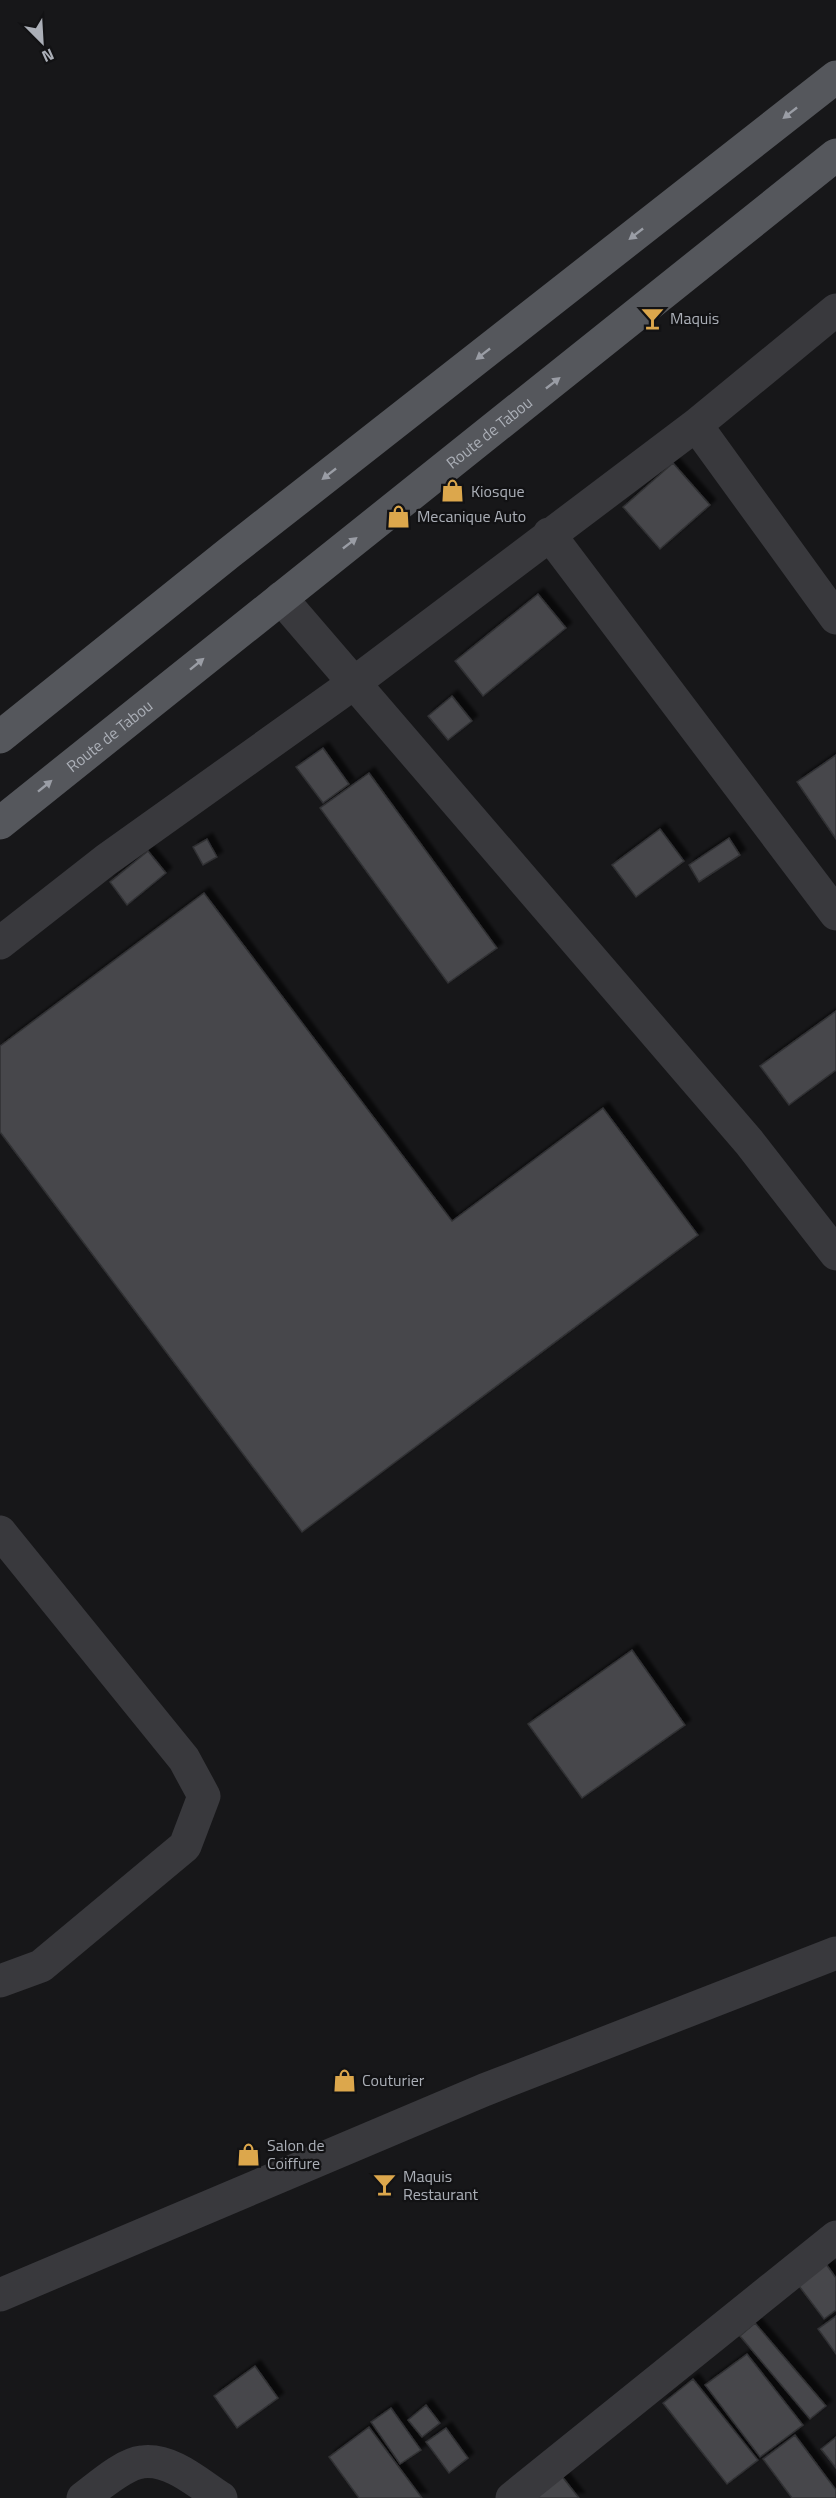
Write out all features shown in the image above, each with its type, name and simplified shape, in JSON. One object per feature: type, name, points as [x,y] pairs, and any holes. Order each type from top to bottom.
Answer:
[{"type":"main road","points":[[0,737],[238,545],[836,77]]},
{"type":"main road","name":"Route de Tabou","points":[[0,823],[836,156]]},
{"type":"street","points":[[0,943],[106,860],[354,683],[696,425],[836,310]]},
{"type":"street","points":[[696,425],[836,618]]},
{"type":"street","points":[[549,534],[836,914]]},
{"type":"street","points":[[281,598],[749,1142],[836,1254]]},
{"type":"street","points":[[0,1532],[184,1759],[204,1796],[185,1846],[41,1966],[0,1981]]},
{"type":"street","points":[[0,2295],[484,2090],[832,1963]]},
{"type":"street","points":[[512,2498],[836,2237]]},
{"type":"street","points":[[83,2498],[117,2473],[142,2462],[170,2466],[221,2498]]},
{"type":"building","points":[[673,463],[710,505],[660,549],[623,507]]},
{"type":"building","points":[[538,594],[566,628],[483,696],[455,661]]},
{"type":"building","points":[[452,696],[472,721],[448,740],[428,716]]},
{"type":"building","points":[[323,748],[349,784],[323,803],[296,767]]},
{"type":"building","points":[[836,755],[836,839],[797,782]]},
{"type":"building","points":[[369,773],[497,948],[448,983],[320,808]]},
{"type":"building","points":[[660,829],[684,861],[636,897],[612,865]]},
{"type":"building","points":[[729,838],[740,855],[699,882],[689,865]]},
{"type":"building","points":[[207,839],[217,857],[203,865],[193,847]]},
{"type":"building","points":[[148,851],[166,873],[127,905],[110,882]]},
{"type":"building","points":[[204,893],[452,1221],[603,1108],[698,1235],[302,1532],[0,1132],[0,1046]]},
{"type":"building","points":[[836,1011],[836,1070],[789,1105],[760,1066]]},
{"type":"building","points":[[632,1650],[685,1725],[582,1798],[528,1724]]},
{"type":"building","points":[[824,2261],[836,2278],[836,2310],[824,2319],[796,2282]]},
{"type":"building","points":[[836,2316],[836,2354],[818,2329]]},
{"type":"building","points":[[755,2323],[826,2406],[810,2419],[740,2336]]},
{"type":"building","points":[[747,2354],[803,2425],[760,2457],[705,2385]]},
{"type":"building","points":[[255,2366],[278,2398],[237,2428],[214,2396]]},
{"type":"building","points":[[693,2379],[758,2460],[727,2484],[663,2403]]},
{"type":"building","points":[[426,2405],[440,2423],[422,2437],[408,2420]]},
{"type":"building","points":[[391,2408],[421,2450],[400,2464],[371,2422]]},
{"type":"building","points":[[369,2427],[422,2498],[359,2498],[329,2457]]},
{"type":"building","points":[[446,2428],[468,2458],[449,2473],[426,2442]]},
{"type":"building","points":[[795,2435],[836,2490],[836,2498],[792,2498],[763,2459]]},
{"type":"building","points":[[836,2437],[836,2468],[821,2449]]},
{"type":"building","points":[[561,2475],[579,2498],[530,2498]]},
{"type":"place","name":"Maquis","points":[[652,318]]},
{"type":"place","name":"Kiosque","points":[[453,491]]},
{"type":"place","name":"Mecanique Auto","points":[[399,516]]},
{"type":"place","name":"Couturier","points":[[344,2080]]},
{"type":"place","name":"Salon de Coiffure","points":[[249,2154]]},
{"type":"place","name":"Maquis Restaurant","points":[[385,2185]]}]
